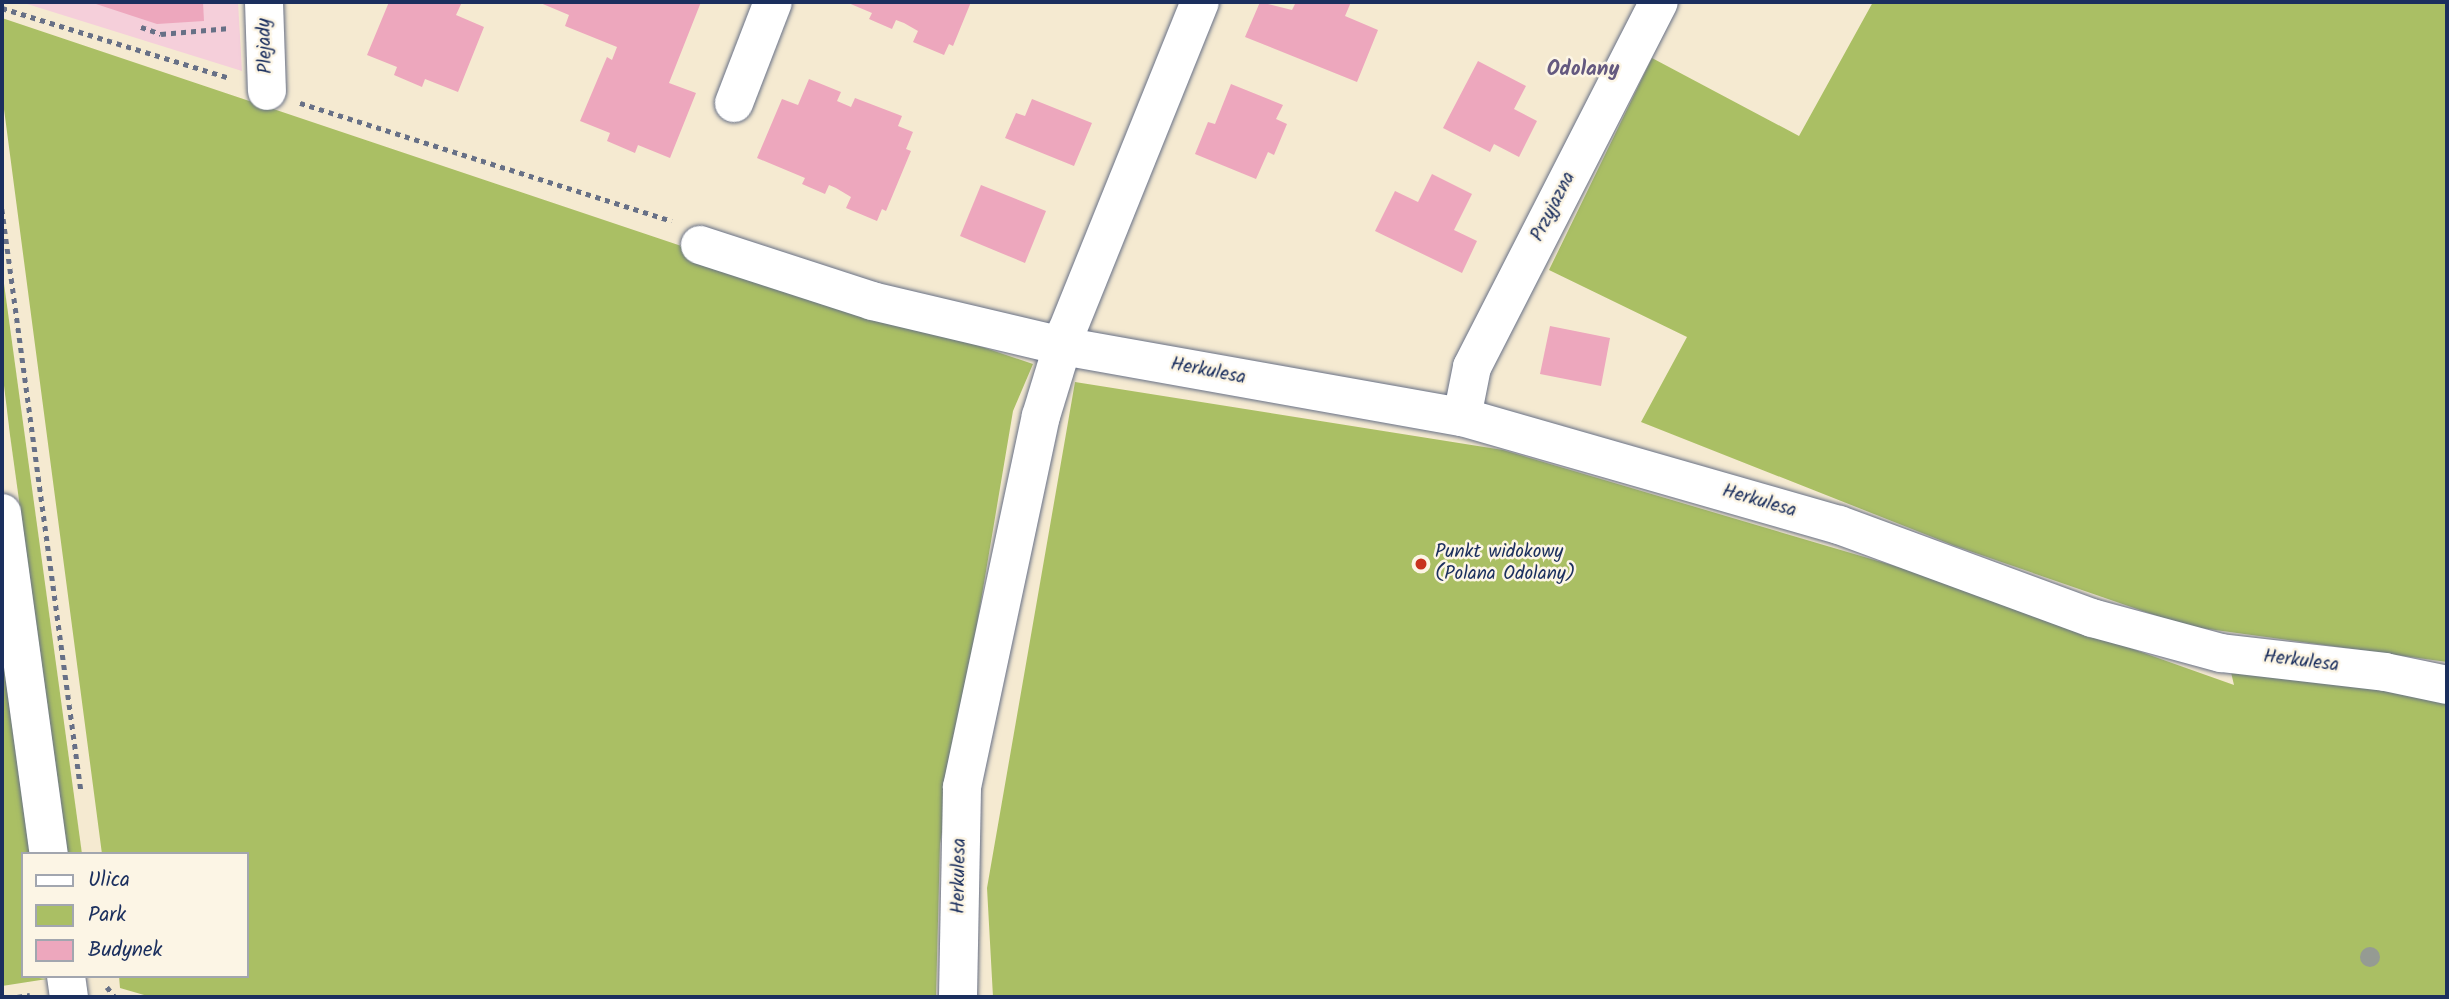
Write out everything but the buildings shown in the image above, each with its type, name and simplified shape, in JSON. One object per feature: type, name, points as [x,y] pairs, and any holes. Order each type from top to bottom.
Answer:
[{"type":"street","name":"Plejady","points":[[264,2],[267,91]]},
{"type":"street","points":[[734,103],[773,2]]},
{"type":"street","points":[[1062,346],[1200,2]]},
{"type":"street","name":"Przyjazna","points":[[1462,417],[1472,367],[1659,2]]},
{"type":"street","name":"Herkulesa","points":[[700,245],[872,301],[1062,346],[1462,417],[1839,525],[2092,618],[2221,653],[2385,672],[2447,685]]},
{"type":"street","name":"Herkulesa","points":[[958,997],[962,787],[1041,416],[1062,346]]},
{"type":"street","points":[[2,513],[49,852]]},
{"type":"street","points":[[66,978],[69,997]]},
{"type":"path","points":[[2,8],[687,226],[700,245]]},
{"type":"path","points":[[141,27],[161,34],[237,28]]},
{"type":"path","points":[[2,209],[82,798]]},
{"type":"path","points":[[106,984],[115,997]]},
{"type":"shaded area","points":[[238,2],[242,71],[24,3]]},
{"type":"green space","points":[[1873,2],[2447,2],[2447,662],[2186,626],[1955,546],[1641,422],[1687,337],[1549,270],[1652,58],[1799,136]]},
{"type":"green space","points":[[2,18],[1033,364],[1013,411],[940,844],[936,997],[151,997],[120,988],[119,978],[248,978],[248,852],[102,852],[2,94]]},
{"type":"green space","points":[[2,269],[82,852],[68,852],[2,369]]},
{"type":"green space","points":[[1075,382],[1503,450],[1922,574],[2234,685],[2230,668],[2447,700],[2447,997],[993,997],[987,888]]},
{"type":"green space","points":[[2,639],[30,852],[21,852],[21,978],[47,979],[2,986]]},
{"type":"place","name":"Punkt widokowy (Polana Odolany)","points":[[1421,564]]},
{"type":"district","name":"Odolany","points":[[1583,70]]}]
